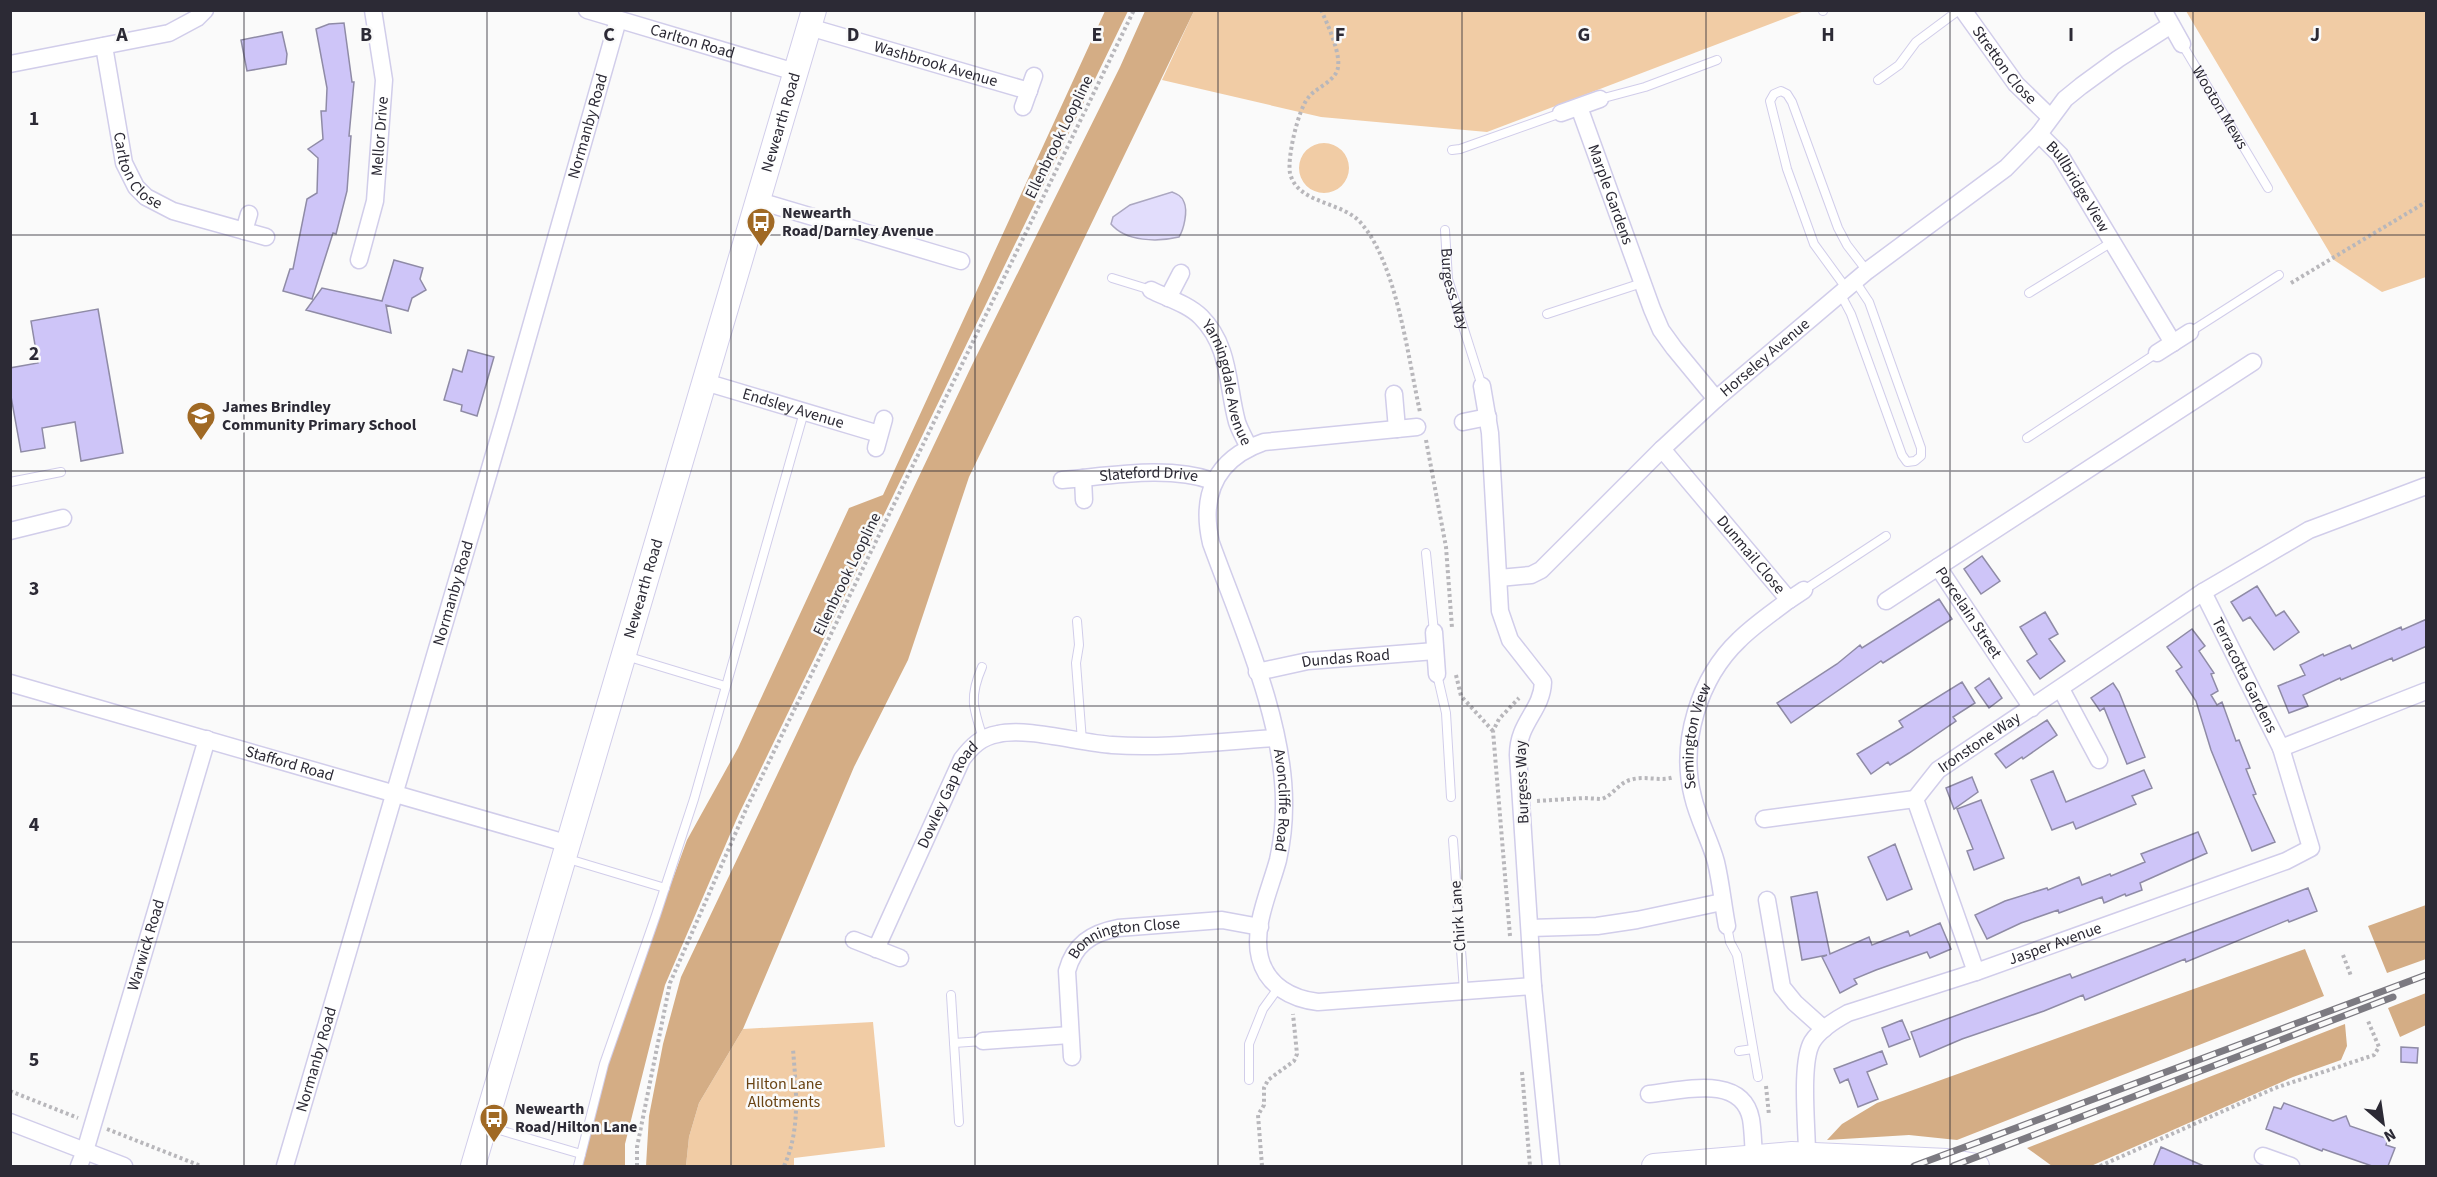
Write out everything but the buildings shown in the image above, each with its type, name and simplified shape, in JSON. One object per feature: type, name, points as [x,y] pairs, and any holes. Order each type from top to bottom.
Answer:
[{"type":"main road","name":"Newearth Road","points":[[473,1167],[811,19]]},
{"type":"main road","points":[[1654,1167],[1754,1156],[1807,1154],[1947,1161],[1977,1167]]},
{"type":"street","points":[[10,64],[169,33],[197,18],[205,10]]},
{"type":"street","name":"Mellor Drive","points":[[359,260],[375,201],[384,80],[373,10]]},
{"type":"street","name":"Carlton Road","points":[[587,10],[795,72]]},
{"type":"street","name":"Stretton Close","points":[[1964,10],[2016,84],[2050,117]]},
{"type":"street","name":"Wooton Mews","points":[[2039,134],[2065,99],[2167,18],[2182,44]]},
{"type":"street","name":"Washbrook Avenue","points":[[811,19],[1029,91]]},
{"type":"street","name":"Normanby Road","points":[[285,1167],[518,373],[618,20]]},
{"type":"street","name":"Carlton Close","points":[[104,46],[124,163],[136,187],[146,197],[173,211],[266,237]]},
{"type":"street","points":[[1561,113],[1600,99]]},
{"type":"street","name":"Marple Gardens","points":[[1580,106],[1642,283],[1661,330],[1716,399]]},
{"type":"street","name":"Bullbridge View","points":[[2039,134],[2060,155],[2173,343]]},
{"type":"street","name":"Horseley Avenue","points":[[1499,578],[1531,575],[1541,570],[1662,449],[1716,399],[1852,284],[2006,168],[2039,134]]},
{"type":"street","points":[[759,201],[961,261]]},
{"type":"street","points":[[244,231],[249,214]]},
{"type":"street","points":[[1168,298],[1180,273]]},
{"type":"street","name":"Yarningdale Avenue","points":[[1151,290],[1200,316],[1219,342],[1225,358],[1237,423],[1249,448],[1276,440],[1421,427]]},
{"type":"street","points":[[2157,353],[2190,332]]},
{"type":"street","points":[[1938,567],[2253,362]]},
{"type":"street","name":"Endsley Avenue","points":[[705,382],[880,434]]},
{"type":"street","name":"Burgess Way","points":[[1482,386],[1488,417],[1500,611],[1507,633],[1517,650],[1543,682],[1539,700],[1523,726],[1518,743],[1533,986],[1551,1167]]},
{"type":"street","points":[[1394,394],[1397,429]]},
{"type":"street","points":[[1463,422],[1488,417]]},
{"type":"street","points":[[1213,481],[1231,461],[1249,448]]},
{"type":"street","name":"Dunmail Close","points":[[1662,449],[1789,600],[1803,590]]},
{"type":"street","name":"Slateford Drive","points":[[1062,480],[1169,472],[1197,475],[1213,481]]},
{"type":"street","name":"Slateford Drive","points":[[1083,478],[1084,500]]},
{"type":"street","name":"Avoncliffe Road","points":[[1213,481],[1208,502],[1209,533],[1257,672],[1276,738],[1283,779],[1284,831],[1260,927],[1258,946],[1260,959],[1270,978],[1285,991]]},
{"type":"street","name":"Ironstone Way","points":[[1915,798],[1938,770],[2203,592],[2309,530],[2427,486]]},
{"type":"street","points":[[10,531],[63,518]]},
{"type":"street","name":"Porcelain Street","points":[[1886,601],[1938,567],[2032,708]]},
{"type":"street","name":"Terracotta Gardens","points":[[2203,592],[2281,748],[2427,691]]},
{"type":"street","name":"Semington View","points":[[1727,926],[1716,862],[1692,795],[1689,771],[1690,742],[1695,715],[1718,664],[1737,641],[1789,600]]},
{"type":"street","points":[[1434,632],[1437,674]]},
{"type":"street","name":"Dundas Road","points":[[1257,672],[1308,661],[1435,651]]},
{"type":"street","name":"Stafford Road","points":[[10,682],[394,792],[566,851]]},
{"type":"street","points":[[2061,689],[2099,760]]},
{"type":"street","name":"Dowley Gap Road","points":[[876,949],[962,759],[972,746],[983,738],[1000,733],[1020,733],[1083,742],[1143,746],[1276,738]]},
{"type":"street","name":"Warwick Road","points":[[82,1159],[207,739]]},
{"type":"street","name":"Jasper Avenue","points":[[1807,1154],[1806,1079],[1810,1044],[1824,1029],[1848,1013],[1976,972],[2286,861],[2312,848],[2281,748]]},
{"type":"street","points":[[1764,819],[1915,798],[1976,972]]},
{"type":"street","points":[[1767,900],[1782,987],[1795,1003],[1824,1029]]},
{"type":"street","points":[[1530,928],[1597,926],[1722,903]]},
{"type":"street","name":"Bonnington Close","points":[[1072,1056],[1067,971],[1071,958],[1089,937],[1102,931],[1118,928],[1222,920],[1260,927]]},
{"type":"street","points":[[854,940],[900,958]]},
{"type":"street","points":[[1285,991],[1304,1000],[1318,1002],[1533,986]]},
{"type":"street","points":[[983,1041],[1070,1035]]},
{"type":"street","points":[[1649,1094],[1711,1087],[1727,1090],[1743,1104],[1751,1117],[1754,1156]]},
{"type":"street","points":[[10,1122],[82,1159],[124,1167]]},
{"type":"street","points":[[2263,1156],[2291,1167]]},
{"type":"lane","points":[[1878,80],[1899,64],[1916,42],[1959,10]]},
{"type":"lane","name":"Wooton Mews","points":[[2182,44],[2268,188]]},
{"type":"lane","points":[[1600,99],[1645,87],[1717,60]]},
{"type":"lane","points":[[1852,284],[1814,244],[1787,169],[1770,101],[1774,94],[1781,91],[1787,94],[1792,102],[1838,228],[1847,245],[1852,284],[1851,314],[1902,455],[1907,462],[1915,461],[1921,456],[1922,448],[1869,302],[1852,284]]},
{"type":"lane","points":[[1452,150],[1561,113]]},
{"type":"lane","name":"Burgess Way","points":[[1445,230],[1448,279],[1482,386]]},
{"type":"lane","name":"Bullbridge View","points":[[2029,293],[2112,242]]},
{"type":"lane","points":[[2190,332],[2279,275]]},
{"type":"lane","points":[[1112,278],[1151,290]]},
{"type":"lane","points":[[1547,314],[1642,283]]},
{"type":"lane","points":[[2027,438],[2157,353]]},
{"type":"lane","points":[[578,1167],[604,1064],[694,799],[804,412]]},
{"type":"lane","points":[[10,482],[61,472]]},
{"type":"lane","name":"Dunmail Close","points":[[1803,590],[1886,536]]},
{"type":"lane","points":[[1426,553],[1434,632]]},
{"type":"lane","points":[[1077,621],[1079,645],[1076,663],[1083,742]]},
{"type":"lane","points":[[625,656],[725,686]]},
{"type":"lane","points":[[982,667],[974,686],[973,698],[983,738]]},
{"type":"lane","points":[[1437,674],[1446,713],[1451,797]]},
{"type":"lane","name":"Chirk Lane","points":[[1453,840],[1464,991]]},
{"type":"lane","points":[[566,851],[665,888]]},
{"type":"lane","name":"Semington View","points":[[1727,926],[1730,942],[1737,955],[1758,1077]]},
{"type":"lane","points":[[1249,1080],[1249,1044],[1263,1009],[1285,991]]},
{"type":"lane","points":[[951,995],[959,1122]]},
{"type":"lane","points":[[954,1043],[983,1041]]},
{"type":"lane","points":[[1739,1051],[1754,1049]]},
{"type":"lane","points":[[485,1126],[581,1154]]},
{"type":"path","name":"Ellenbrook Loopline","points":[[637,1167],[637,1147],[670,983],[747,807],[1134,10]]},
{"type":"path","points":[[1321,10],[1339,60],[1337,71],[1308,98],[1302,109],[1289,159],[1290,171],[1293,183],[1303,193],[1350,212],[1362,223],[1384,260],[1392,284],[1446,547],[1453,635]]},
{"type":"path","points":[[2284,288],[2427,202]]},
{"type":"path","points":[[1455,668],[1461,696],[1492,731]]},
{"type":"path","points":[[1521,803],[1584,798],[1602,799],[1626,781],[1646,777],[1670,778],[1689,771]]},
{"type":"path","points":[[2343,955],[2351,976]]},
{"type":"path","points":[[1262,1167],[1258,1115],[1264,1105],[1264,1088],[1275,1074],[1294,1061],[1297,1054],[1285,991]]},
{"type":"path","points":[[2100,1167],[2276,1088],[2374,1055],[2379,1047],[2368,1021]]},
{"type":"path","points":[[784,1167],[794,1136],[797,1107],[793,1049]]},
{"type":"green space","points":[[1807,10],[1487,132],[1321,117],[1162,80],[1194,11]]},
{"type":"green space","points":[[2186,11],[2426,11],[2426,277],[2382,292],[2334,260]]},
{"type":"green space","points":[[1319,143],[1329,143],[1342,150],[1349,163],[1349,173],[1342,186],[1329,193],[1319,193],[1310,189],[1303,182],[1299,173],[1299,163],[1303,154],[1310,147]]},
{"type":"green space","name":"Hilton Lane Allotments","points":[[873,1022],[885,1147],[794,1158],[794,1166],[686,1166],[689,1137],[699,1103],[743,1029]]},
{"type":"shaded area","points":[[1105,11],[1128,11],[738,816],[665,985],[625,1144],[625,1166],[577,1166],[628,1001],[687,840],[738,748],[849,508],[883,495]]},
{"type":"shaded area","points":[[1145,11],[1194,11],[969,477],[908,660],[854,767],[743,1029],[699,1103],[689,1137],[686,1166],[646,1166],[649,1116],[663,1044],[681,977],[971,367],[1120,67]]},
{"type":"shaded area","points":[[1172,192],[1181,197],[1186,210],[1179,237],[1162,240],[1143,239],[1125,234],[1111,224],[1113,217],[1130,205]]},
{"type":"shaded area","points":[[2426,905],[2426,959],[2387,973],[2368,926]]},
{"type":"shaded area","points":[[2305,949],[2324,996],[1957,1140],[1909,1135],[1827,1140],[1842,1124],[1877,1103]]},
{"type":"shaded area","points":[[2426,993],[2426,1025],[2400,1037],[2388,1008]]},
{"type":"shaded area","points":[[2345,1024],[2347,1046],[2341,1060],[2293,1077],[2091,1166],[2052,1166],[2027,1148]]},
{"type":"railway","points":[[1914,1166],[2426,975]]},
{"type":"railway","points":[[1953,1166],[2393,997]]},
{"type":"place","name":"Newearth Road/Darnley Avenue","points":[[761,248]]},
{"type":"place","name":"James Brindley Community Primary School","points":[[201,442]]},
{"type":"place","name":"Newearth Road/Hilton Lane","points":[[494,1144]]}]
